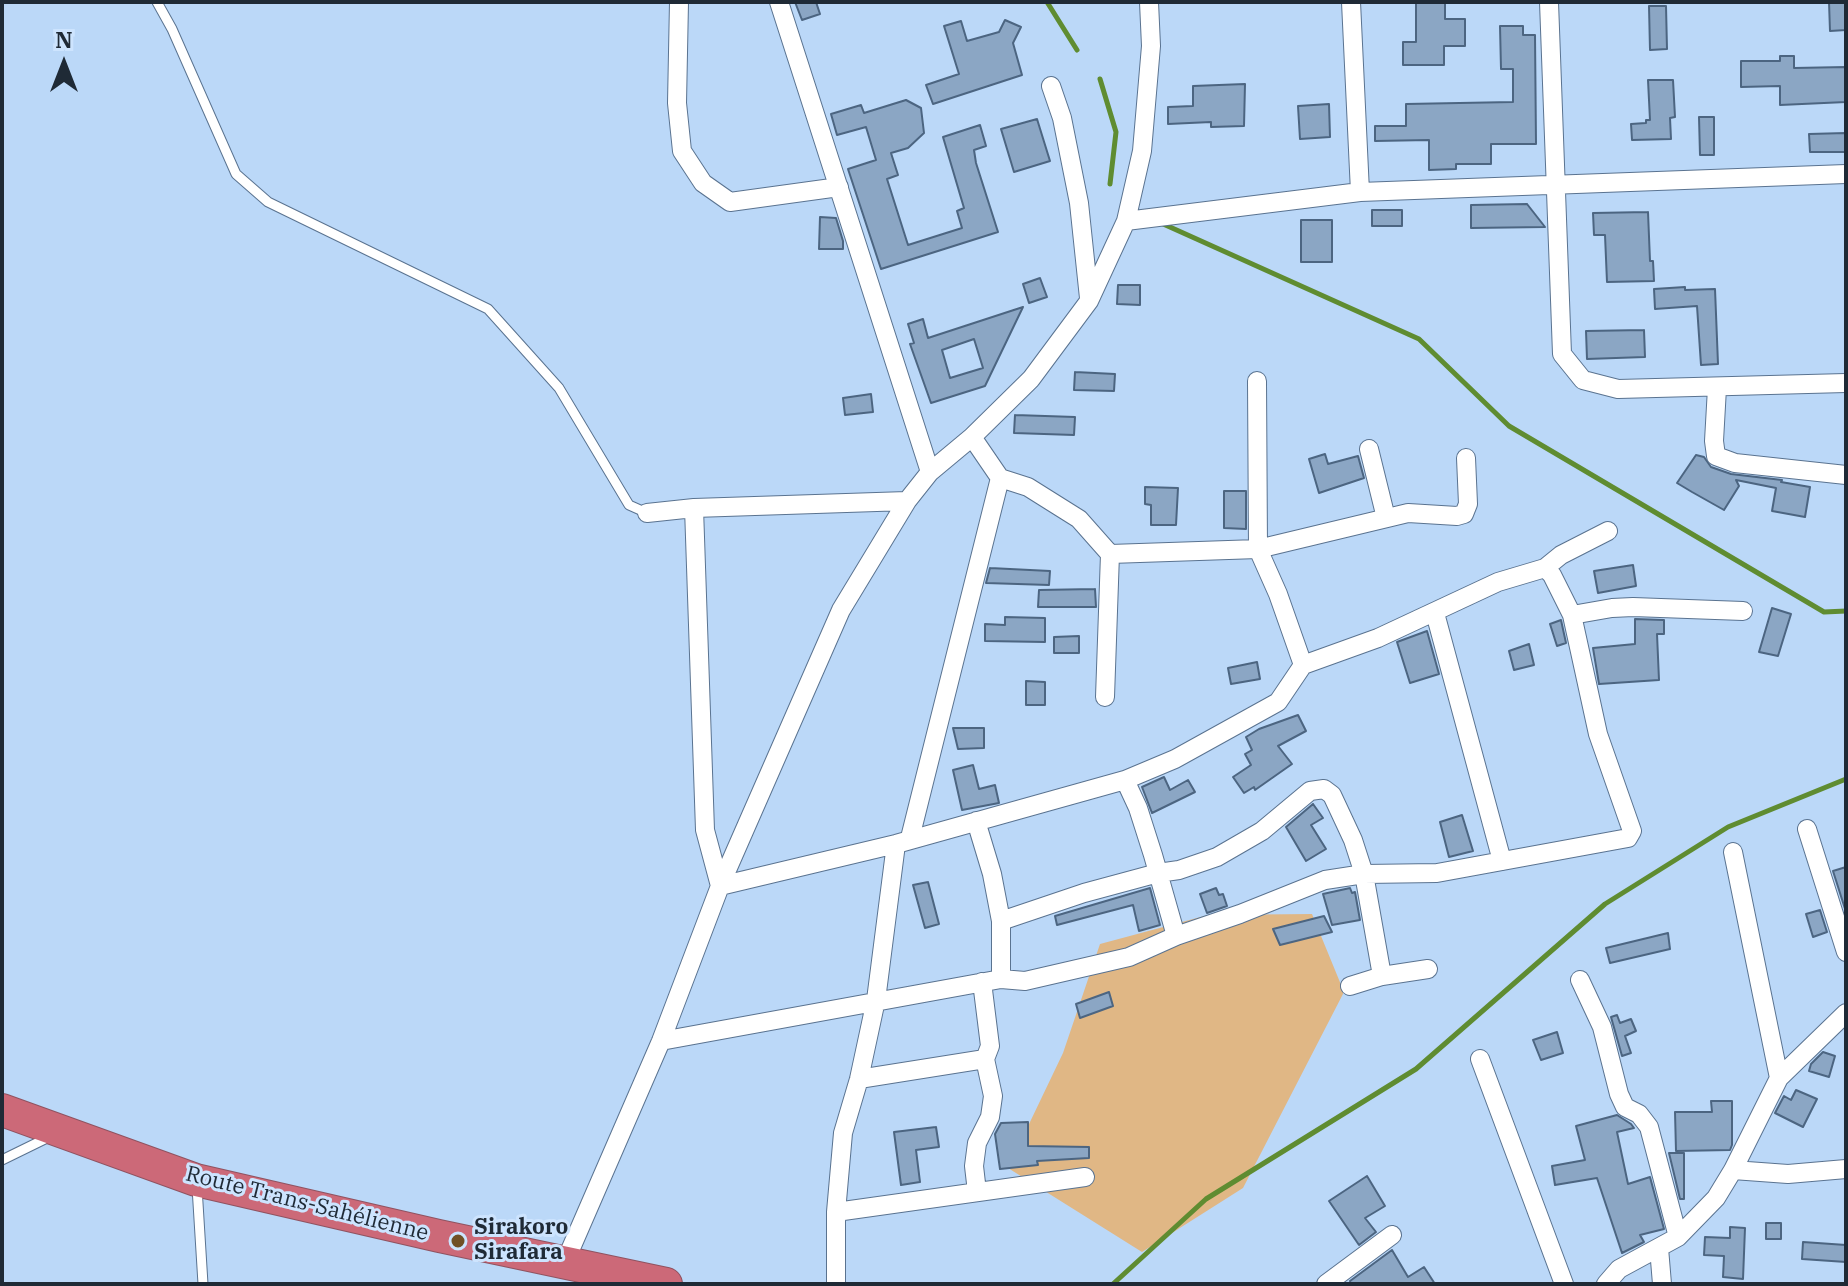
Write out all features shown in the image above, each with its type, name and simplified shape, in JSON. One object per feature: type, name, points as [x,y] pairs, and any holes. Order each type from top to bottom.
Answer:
[{"type":"highway","name":"Route Trans-Sahélienne","points":[[2,1110],[196,1180],[573,1270],[666,1284]]},
{"type":"street","points":[[679,2],[677,103],[682,151],[703,183],[730,202],[839,187]]},
{"type":"street","points":[[779,2],[930,472]]},
{"type":"street","points":[[573,1270],[720,886],[841,610],[907,501],[930,472],[972,437],[1031,379],[1089,301],[1126,221],[1142,151],[1151,46],[1149,2]]},
{"type":"street","points":[[1351,2],[1360,192]]},
{"type":"street","points":[[1549,2],[1562,354],[1583,380],[1618,389],[1846,383]]},
{"type":"street","points":[[1051,86],[1062,118],[1079,203],[1089,301]]},
{"type":"street","points":[[1126,221],[1360,192],[1846,174]]},
{"type":"street","points":[[1257,381],[1258,549],[1303,665]]},
{"type":"street","points":[[1717,388],[1716,456],[1735,463],[1846,475]]},
{"type":"street","points":[[972,437],[1000,478],[1028,487],[1079,519],[1110,554],[1105,697]]},
{"type":"street","points":[[1369,449],[1386,518]]},
{"type":"street","points":[[1110,554],[1258,549],[1408,513],[1457,516],[1464,514],[1468,504],[1466,458]]},
{"type":"street","points":[[836,1284],[836,1212],[843,1133],[859,1079],[876,1000],[903,841],[1000,478]]},
{"type":"street","points":[[647,513],[694,508],[907,501]]},
{"type":"street","points":[[694,508],[705,830],[720,886]]},
{"type":"street","points":[[720,886],[903,841],[1125,780],[1175,759],[1278,702],[1303,665],[1378,638],[1498,582],[1545,568],[1561,555],[1608,531]]},
{"type":"street","points":[[661,1041],[982,982],[1001,979],[1025,981],[1129,957],[1325,880],[1364,874],[1437,873],[1628,838],[1632,831],[1598,734],[1572,615],[1552,575],[1545,568]]},
{"type":"street","points":[[1572,615],[1622,608],[1743,611]]},
{"type":"street","points":[[1435,613],[1502,861]]},
{"type":"street","points":[[1125,780],[1138,808],[1176,936]]},
{"type":"street","points":[[1001,921],[1084,893],[1179,870],[1217,857],[1262,831],[1310,791],[1324,789],[1332,795],[1353,840],[1364,874],[1382,976]]},
{"type":"street","points":[[976,821],[992,874],[1001,921],[1001,979]]},
{"type":"street","points":[[1807,829],[1846,952]]},
{"type":"street","points":[[1733,852],[1779,1078]]},
{"type":"street","points":[[1350,986],[1382,976],[1428,969]]},
{"type":"street","points":[[1580,980],[1602,1027],[1625,1107],[1639,1114],[1649,1127],[1678,1237]]},
{"type":"street","points":[[977,1192],[974,1166],[977,1143],[990,1117],[993,1096],[985,1059],[990,1046],[982,982]]},
{"type":"street","points":[[1606,1284],[1619,1269],[1678,1237],[1716,1198],[1779,1078],[1846,1013]]},
{"type":"street","points":[[859,1079],[985,1059]]},
{"type":"street","points":[[1480,1059],[1564,1284]]},
{"type":"street","points":[[1733,1170],[1788,1174],[1846,1169]]},
{"type":"street","points":[[836,1212],[1085,1177]]},
{"type":"street","points":[[1326,1284],[1392,1235]]},
{"type":"street","points":[[1659,1248],[1662,1284]]},
{"type":"lane","points":[[157,2],[236,174],[268,202],[488,309],[559,388],[629,505],[647,513]]},
{"type":"lane","points":[[2,1160],[62,1131]]},
{"type":"lane","points":[[196,1180],[203,1284]]},
{"type":"shaded area","points":[[1312,914],[1344,992],[1243,1188],[1142,1252],[1008,1168],[1063,1053],[1100,944],[1208,915]]},
{"type":"building","points":[[795,2],[816,2],[820,14],[802,20]]},
{"type":"building","points":[[1416,2],[1445,2],[1445,19],[1465,19],[1465,46],[1444,46],[1444,65],[1403,65],[1403,42],[1416,42]]},
{"type":"building","points":[[1829,2],[1846,2],[1846,30],[1830,31]]},
{"type":"building","points":[[1649,6],[1666,6],[1667,49],[1650,50]]},
{"type":"building","points":[[1005,20],[1021,27],[1013,43],[1022,75],[933,104],[926,85],[959,74],[944,26],[961,21],[967,41],[999,32]]},
{"type":"building","points":[[1500,26],[1523,26],[1523,35],[1535,35],[1536,144],[1491,144],[1491,164],[1456,164],[1456,169],[1429,170],[1429,140],[1375,141],[1375,126],[1406,126],[1406,104],[1513,102],[1513,69],[1501,69]]},
{"type":"building","points":[[1780,56],[1794,56],[1794,68],[1846,67],[1846,102],[1780,105],[1780,86],[1741,87],[1741,61],[1780,61]]},
{"type":"building","points":[[1648,80],[1673,80],[1675,117],[1670,118],[1671,139],[1632,140],[1631,124],[1650,120]]},
{"type":"building","points":[[1245,84],[1244,126],[1211,127],[1211,122],[1168,124],[1168,107],[1193,106],[1193,86]]},
{"type":"building","points":[[906,100],[921,108],[924,133],[908,148],[891,153],[898,175],[887,179],[908,245],[962,228],[957,211],[964,208],[943,137],[980,125],[986,146],[974,150],[976,163],[998,232],[881,269],[848,169],[876,160],[866,127],[837,135],[831,114],[861,105],[864,113]]},
{"type":"building","points":[[1329,104],[1330,137],[1300,139],[1298,106]]},
{"type":"building","points":[[1699,117],[1714,117],[1714,155],[1700,155]]},
{"type":"building","points":[[1037,119],[1050,161],[1014,172],[1001,129]]},
{"type":"building","points":[[1846,133],[1846,152],[1810,152],[1809,134]]},
{"type":"building","points":[[1527,204],[1545,227],[1471,228],[1471,205]]},
{"type":"building","points":[[1372,210],[1402,210],[1402,226],[1372,226]]},
{"type":"building","points":[[1648,212],[1654,281],[1607,282],[1605,235],[1594,235],[1593,213]]},
{"type":"building","points":[[820,217],[836,218],[843,249],[819,249]]},
{"type":"building","points":[[1301,220],[1332,220],[1332,262],[1301,262]]},
{"type":"building","points":[[1040,278],[1047,297],[1029,303],[1023,284]]},
{"type":"building","points":[[1118,285],[1140,285],[1140,305],[1117,304]]},
{"type":"building","points":[[1685,287],[1685,290],[1715,289],[1718,364],[1701,365],[1697,306],[1655,309],[1654,289]]},
{"type":"building","points":[[1023,307],[985,386],[931,403],[910,344],[914,343],[908,324],[923,319],[928,338]],"holes":[[[974,339],[983,368],[950,378],[942,350]]]},
{"type":"building","points":[[1644,330],[1645,357],[1587,359],[1586,331]]},
{"type":"building","points":[[1075,372],[1115,374],[1114,391],[1074,390]]},
{"type":"building","points":[[871,394],[873,412],[845,415],[843,398]]},
{"type":"building","points":[[1015,415],[1075,417],[1074,435],[1014,433]]},
{"type":"building","points":[[1325,454],[1328,464],[1358,456],[1364,478],[1319,493],[1309,459]]},
{"type":"building","points":[[1696,455],[1704,457],[1711,467],[1731,474],[1810,487],[1805,517],[1772,511],[1776,488],[1736,480],[1739,486],[1724,510],[1692,492],[1677,483]]},
{"type":"building","points":[[1145,487],[1178,488],[1176,525],[1151,525],[1151,505],[1145,504]]},
{"type":"building","points":[[1224,491],[1246,491],[1246,529],[1224,528]]},
{"type":"building","points":[[1633,565],[1636,586],[1598,593],[1594,571]]},
{"type":"building","points":[[990,568],[1050,571],[1049,585],[986,583]]},
{"type":"building","points":[[1095,589],[1096,607],[1038,607],[1039,590]]},
{"type":"building","points":[[1772,608],[1791,614],[1778,656],[1759,652]]},
{"type":"building","points":[[1005,617],[1045,618],[1045,642],[985,641],[985,624],[1005,625]]},
{"type":"building","points":[[1635,619],[1664,620],[1664,634],[1657,634],[1659,680],[1599,684],[1593,648],[1635,644]]},
{"type":"building","points":[[1561,620],[1566,643],[1557,646],[1550,624]]},
{"type":"building","points":[[1427,631],[1439,674],[1410,683],[1397,642]]},
{"type":"building","points":[[1079,636],[1079,653],[1054,653],[1054,637]]},
{"type":"building","points":[[1529,644],[1534,665],[1514,670],[1509,651]]},
{"type":"building","points":[[1257,662],[1260,679],[1231,684],[1228,668]]},
{"type":"building","points":[[1026,681],[1045,682],[1045,705],[1026,705]]},
{"type":"building","points":[[1298,715],[1306,731],[1278,746],[1292,764],[1255,790],[1254,787],[1244,793],[1233,777],[1251,765],[1245,754],[1252,750],[1246,737]]},
{"type":"building","points":[[953,728],[984,728],[984,748],[958,749]]},
{"type":"building","points":[[973,765],[979,789],[995,785],[999,803],[962,810],[953,770]]},
{"type":"building","points":[[1164,777],[1170,790],[1188,780],[1195,792],[1152,813],[1142,787]]},
{"type":"building","points":[[1313,804],[1323,818],[1311,825],[1326,849],[1306,861],[1286,827]]},
{"type":"building","points":[[1462,815],[1473,851],[1449,857],[1440,822]]},
{"type":"building","points":[[1846,867],[1846,912],[1833,871]]},
{"type":"building","points":[[928,882],[939,924],[925,928],[913,885]]},
{"type":"building","points":[[1150,888],[1160,925],[1139,931],[1133,905],[1057,925],[1055,916]]},
{"type":"building","points":[[1216,888],[1219,895],[1223,894],[1227,906],[1207,913],[1200,894]]},
{"type":"building","points":[[1350,888],[1352,893],[1355,892],[1360,920],[1332,925],[1323,894]]},
{"type":"building","points":[[1820,910],[1827,932],[1813,937],[1806,914]]},
{"type":"building","points":[[1324,916],[1332,932],[1280,945],[1273,929]]},
{"type":"building","points":[[1668,933],[1670,949],[1610,963],[1606,948]]},
{"type":"building","points":[[1109,992],[1113,1006],[1080,1018],[1076,1004]]},
{"type":"building","points":[[1617,1015],[1620,1023],[1631,1019],[1636,1031],[1625,1036],[1631,1053],[1622,1056],[1611,1017]]},
{"type":"building","points":[[1557,1032],[1563,1053],[1541,1060],[1533,1040]]},
{"type":"building","points":[[1823,1052],[1835,1056],[1829,1077],[1809,1071],[1811,1064]]},
{"type":"building","points":[[1796,1090],[1817,1099],[1803,1127],[1775,1113],[1784,1096],[1791,1100]]},
{"type":"building","points":[[1711,1101],[1732,1101],[1730,1150],[1676,1151],[1675,1112],[1712,1112]]},
{"type":"building","points":[[1617,1115],[1634,1128],[1617,1132],[1628,1184],[1650,1177],[1664,1229],[1640,1235],[1644,1242],[1622,1253],[1597,1178],[1555,1185],[1552,1166],[1585,1160],[1576,1126]]},
{"type":"building","points":[[1028,1122],[1028,1146],[1089,1147],[1089,1158],[1037,1161],[1038,1165],[1000,1169],[995,1134],[1001,1123]]},
{"type":"building","points":[[936,1127],[939,1147],[916,1150],[920,1182],[901,1185],[894,1132]]},
{"type":"building","points":[[1669,1153],[1684,1153],[1684,1199],[1680,1199]]},
{"type":"building","points":[[1367,1176],[1385,1206],[1365,1218],[1376,1232],[1359,1245],[1329,1201]]},
{"type":"building","points":[[1766,1223],[1781,1223],[1781,1239],[1766,1239]]},
{"type":"building","points":[[1730,1227],[1745,1228],[1743,1279],[1723,1277],[1724,1256],[1704,1255],[1705,1237],[1730,1238]]},
{"type":"building","points":[[1803,1242],[1846,1245],[1846,1262],[1802,1259]]},
{"type":"building","points":[[1392,1250],[1408,1277],[1424,1267],[1435,1284],[1351,1284],[1350,1281]]},
{"type":"waterway","points":[[1047,2],[1077,50]]},
{"type":"waterway","points":[[1100,79],[1116,132],[1110,184]]},
{"type":"waterway","points":[[1161,223],[1419,339],[1509,426],[1824,612],[1846,611]]},
{"type":"waterway","points":[[1113,1284],[1206,1199],[1416,1069],[1605,904],[1728,827],[1846,779]]},
{"type":"place","name":"Sirakoro Sirafara","points":[[458,1241]]}]
